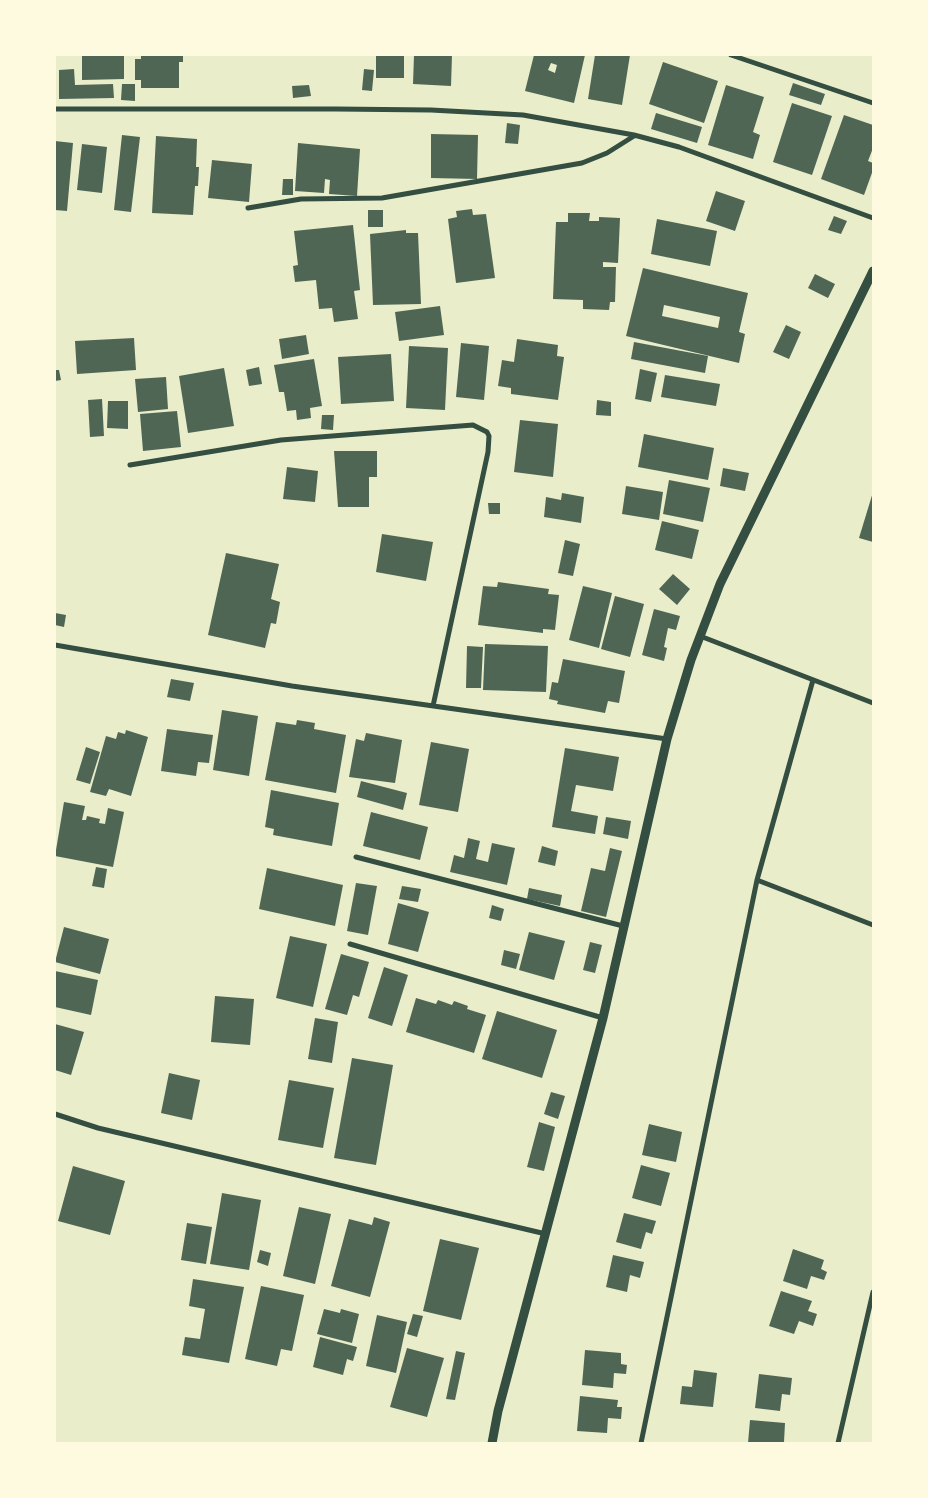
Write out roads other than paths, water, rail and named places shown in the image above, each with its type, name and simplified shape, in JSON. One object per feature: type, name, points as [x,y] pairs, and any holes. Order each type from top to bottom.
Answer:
[{"type":"street","points":[[731,55],[873,103]]},
{"type":"street","points":[[55,109],[431,110],[523,115],[634,136],[679,147],[873,218]]},
{"type":"street","points":[[248,208],[301,199],[382,198],[582,163],[607,153],[634,136]]},
{"type":"street","points":[[492,1443],[498,1411],[603,1018],[667,739],[700,636],[720,584],[873,271]]},
{"type":"street","points":[[130,465],[281,440],[473,425],[487,432],[489,436],[488,452],[432,706]]},
{"type":"street","points":[[700,636],[873,703]]},
{"type":"street","points":[[55,645],[292,686],[667,739]]},
{"type":"street","points":[[641,1443],[757,880],[813,680]]},
{"type":"street","points":[[356,858],[623,926]]},
{"type":"street","points":[[757,880],[873,925]]},
{"type":"street","points":[[350,944],[603,1018]]},
{"type":"street","points":[[55,1114],[108,1131],[546,1234]]},
{"type":"street","points":[[838,1443],[873,1292]]}]
